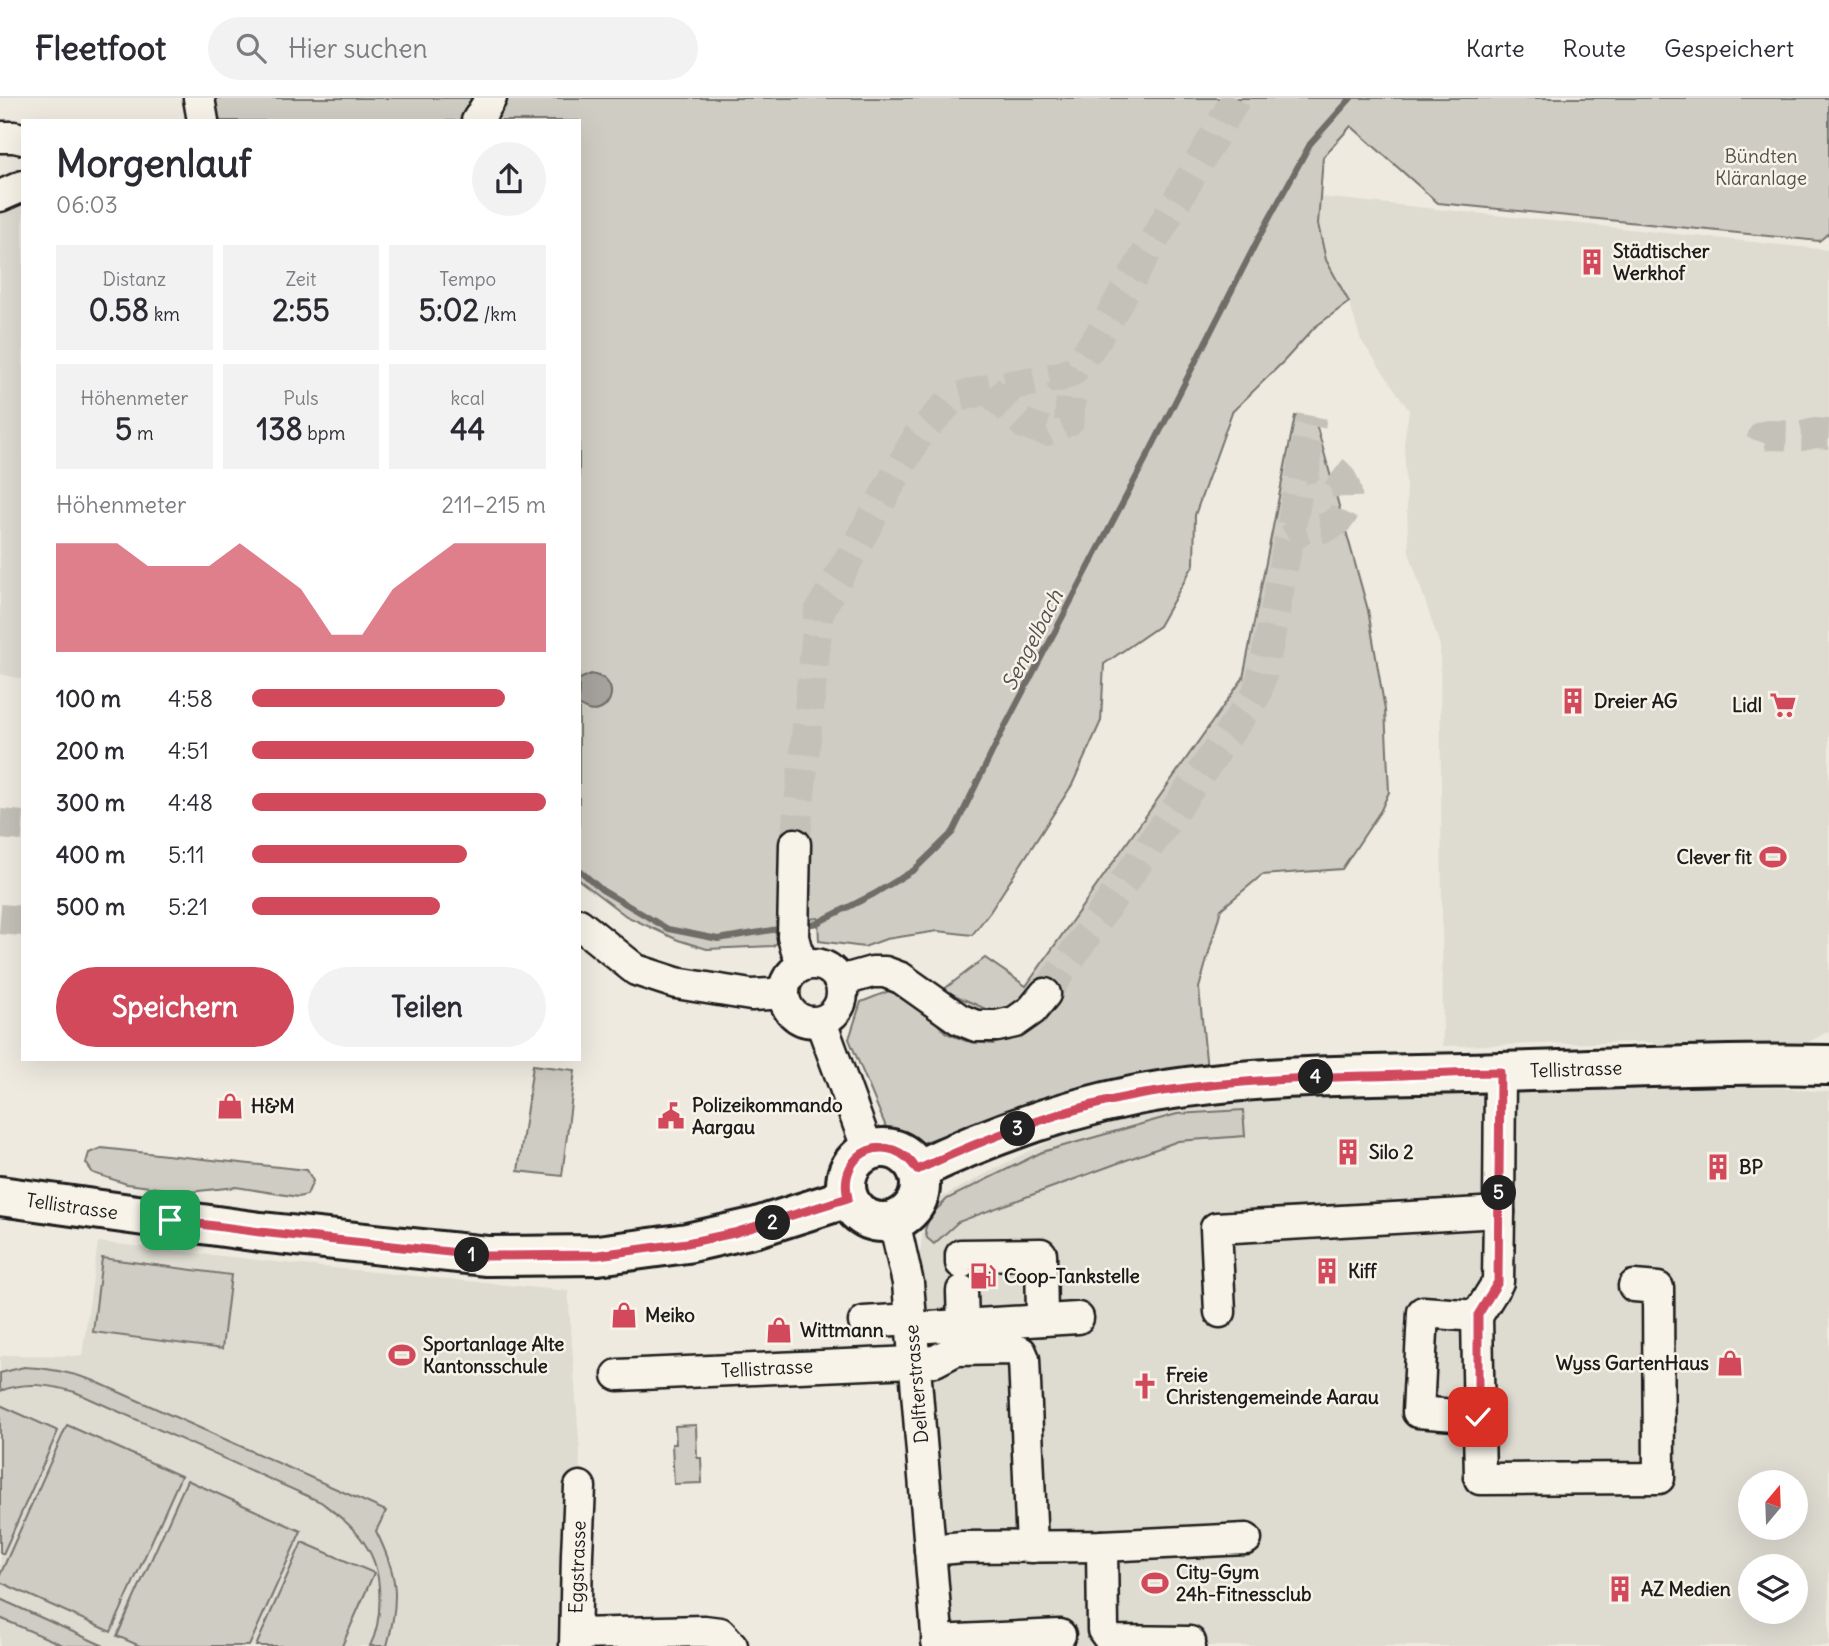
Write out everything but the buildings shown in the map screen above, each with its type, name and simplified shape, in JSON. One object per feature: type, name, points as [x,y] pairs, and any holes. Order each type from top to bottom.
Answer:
[{"type":"main road","name":"Tellistrasse","points":[[917,1170],[943,1157],[1023,1127],[1083,1108],[1137,1095],[1204,1085],[1313,1077],[1666,1066],[1829,1065]]},
{"type":"main road","points":[[887,1148],[897,1151],[905,1155],[917,1170],[920,1188],[915,1205],[894,1221],[870,1220],[857,1212],[848,1198],[848,1170],[853,1162],[868,1150],[887,1148]]},
{"type":"main road","name":"Tellistrasse","points":[[0,1196],[247,1230],[487,1256],[598,1255],[687,1243],[757,1227],[848,1198]]},
{"type":"street","points":[[199,98],[203,119]]},
{"type":"street","points":[[478,119],[491,98]]},
{"type":"street","points":[[0,137],[21,139]]},
{"type":"street","points":[[0,196],[21,187]]},
{"type":"street","points":[[795,844],[793,925],[796,948],[803,965]]},
{"type":"street","points":[[581,926],[636,970],[663,979],[751,995],[784,991]]},
{"type":"street","points":[[803,965],[828,968],[840,981],[843,997],[840,1006],[836,1013],[821,1021],[803,1021],[795,1016],[785,1001],[784,991],[790,975],[803,965]]},
{"type":"street","points":[[840,981],[872,972],[885,972],[901,978],[959,1019],[976,1026],[997,1026],[1015,1022],[1032,1010],[1045,994]]},
{"type":"street","points":[[821,1021],[868,1150]]},
{"type":"street","points":[[1500,1072],[1498,1282],[1478,1315],[1480,1479],[1659,1478],[1658,1288],[1634,1286]]},
{"type":"street","points":[[1220,1312],[1216,1228],[1499,1212]]},
{"type":"street","name":"Delfterstrasse","points":[[894,1221],[908,1283],[937,1644]]},
{"type":"street","points":[[963,1325],[961,1255],[1041,1254],[1042,1320]]},
{"type":"street","points":[[1478,1315],[1423,1312],[1418,1412],[1478,1417]]},
{"type":"street","points":[[864,1322],[963,1325],[1078,1318]]},
{"type":"street","name":"Tellistrasse","points":[[618,1375],[935,1361],[956,1350],[1014,1349],[1021,1352],[1024,1359],[1032,1547]]},
{"type":"street","name":"Eggstrasse","points":[[575,1640],[580,1487]]},
{"type":"street","points":[[930,1550],[1246,1539]]},
{"type":"street","points":[[1102,1546],[1103,1630],[1111,1641],[1190,1642]]},
{"type":"street","points":[[575,1640],[704,1631],[720,1633],[733,1646]]},
{"type":"street","points":[[937,1644],[1060,1636]]},
{"type":"shaded area","points":[[21,187],[21,679],[0,674],[0,196]]},
{"type":"shaded area","points":[[1321,197],[1829,250],[1829,1031],[1801,1046],[1684,1047],[1643,1042],[1443,1046],[1440,646],[1409,552],[1404,443],[1409,410],[1361,340],[1349,302],[1326,260],[1318,224]]},
{"type":"shaded area","points":[[591,674],[603,678],[609,684],[611,692],[605,706],[598,710],[589,710],[581,706],[581,679]]},
{"type":"shaded area","points":[[1366,1083],[1779,1088],[1829,1092],[1829,1646],[938,1646],[911,1319],[923,1229],[940,1198],[1081,1127],[1161,1111],[1286,1098]]},
{"type":"shaded area","name":"Sportanlage Alte Kantonsschule","points":[[98,1242],[568,1291],[580,1453],[575,1646],[0,1646],[0,1357],[82,1356]]},
{"type":"green space","name":"Bündten Kläranlage","points":[[199,98],[1829,98],[1829,233],[1819,241],[1438,203],[1351,126],[1323,157],[1318,224],[1326,260],[1349,302],[1315,327],[1232,412],[1195,515],[1194,564],[1159,626],[1104,664],[1101,721],[1072,785],[990,912],[972,935],[938,931],[886,939],[864,947],[819,941],[818,918],[776,922],[779,941],[773,946],[707,949],[678,940],[626,916],[581,882],[581,119],[203,119]]},
{"type":"green space","points":[[1295,416],[1315,420],[1368,610],[1385,710],[1389,792],[1381,810],[1342,869],[1262,875],[1221,909],[1199,988],[1207,1070],[1023,1108],[922,1143],[898,1136],[886,1127],[849,1039],[861,1002],[889,991],[917,1002],[946,1033],[966,1041],[993,1044],[1032,1028],[943,990],[985,958],[1026,986],[1243,678]]},
{"type":"green space","points":[[533,1065],[575,1070],[562,1176],[518,1171]]},
{"type":"green space","points":[[1243,1110],[1245,1136],[1178,1141],[958,1222],[934,1244],[927,1238],[925,1230],[930,1216],[947,1199],[1042,1152],[1177,1114]]},
{"type":"green space","points":[[101,1148],[307,1170],[313,1181],[307,1195],[298,1197],[236,1187],[189,1192],[127,1184],[93,1173],[86,1163],[89,1153]]},
{"type":"green space","points":[[102,1258],[231,1275],[222,1349],[93,1332]]},
{"type":"green space","points":[[24,1367],[58,1371],[92,1380],[386,1511],[376,1531],[389,1561],[395,1587],[394,1614],[387,1646],[370,1646],[379,1610],[379,1584],[373,1559],[353,1529],[321,1502],[75,1392],[38,1385],[0,1391],[0,1373]]},
{"type":"green space","points":[[0,1405],[58,1431],[3,1554],[0,1552]]},
{"type":"green space","points":[[67,1425],[181,1476],[111,1632],[0,1582],[0,1575]]},
{"type":"green space","points":[[696,1425],[697,1458],[701,1458],[702,1483],[674,1484],[672,1444],[676,1444],[675,1426]]},
{"type":"green space","points":[[187,1480],[301,1531],[249,1646],[140,1646],[117,1636]]},
{"type":"green space","points":[[302,1542],[374,1573],[342,1646],[256,1646]]},
{"type":"green space","points":[[0,1599],[104,1646],[65,1646],[0,1618]]},
{"type":"waterway","name":"Sengelbach","points":[[802,926],[817,923],[914,870],[953,832],[1002,732],[1257,241],[1310,144],[1351,98]]},
{"type":"waterway","name":"Sengelbach","points":[[581,872],[602,890],[668,929],[718,939],[784,928]]},
{"type":"tunnel","points":[[795,844],[819,612],[917,437],[952,399],[988,389],[1059,377],[1073,371],[1098,337],[1236,98]]},
{"type":"tunnel","points":[[988,389],[1024,424],[1046,431],[1069,421],[1071,397],[1059,377]]},
{"type":"tunnel","points":[[1302,470],[1312,416]]},
{"type":"tunnel","points":[[1761,442],[1763,436],[1768,435],[1829,434]]},
{"type":"tunnel","points":[[1045,994],[1256,695],[1264,669],[1302,470],[1312,466],[1331,469],[1344,482],[1347,491],[1345,510],[1330,526],[1308,528],[1289,539]]},
{"type":"tunnel","points":[[0,824],[21,826]]},
{"type":"tunnel","points":[[0,919],[21,921]]},
{"type":"place","name":"Städtischer Werkhof","points":[[1592,262]]},
{"type":"place","name":"Dreier AG","points":[[1573,701]]},
{"type":"place","name":"Lidl","points":[[1783,705]]},
{"type":"place","name":"Clever fit","points":[[1773,857]]},
{"type":"place","name":"H&M","points":[[230,1106]]},
{"type":"place","name":"Polizeikommando Aargau","points":[[671,1116]]},
{"type":"place","name":"Silo 2","points":[[1348,1152]]},
{"type":"place","name":"BP","points":[[1718,1167]]},
{"type":"place","name":"Kiff","points":[[1327,1271]]},
{"type":"place","name":"Coop-Tankstelle","points":[[983,1276]]},
{"type":"place","name":"Meiko","points":[[624,1315]]},
{"type":"place","name":"Wittmann","points":[[779,1330]]},
{"type":"place","name":"Sportanlage Alte Kantonsschule","points":[[402,1355]]},
{"type":"place","name":"Wyss GartenHaus","points":[[1730,1363]]},
{"type":"place","name":"Freie Christengemeinde Aarau","points":[[1145,1386]]},
{"type":"place","name":"City-Gym 24h-Fitnessclub","points":[[1155,1583]]},
{"type":"place","name":"AZ Medien","points":[[1620,1589]]},
{"type":"route","points":[[170,1220],[487,1256],[598,1255],[687,1243],[734,1233],[848,1198],[848,1170],[853,1162],[868,1150],[887,1148],[897,1151],[905,1155],[917,1170],[943,1157],[1045,1119],[1137,1095],[1204,1085],[1313,1077],[1500,1072],[1498,1282],[1478,1315],[1478,1417]]}]
